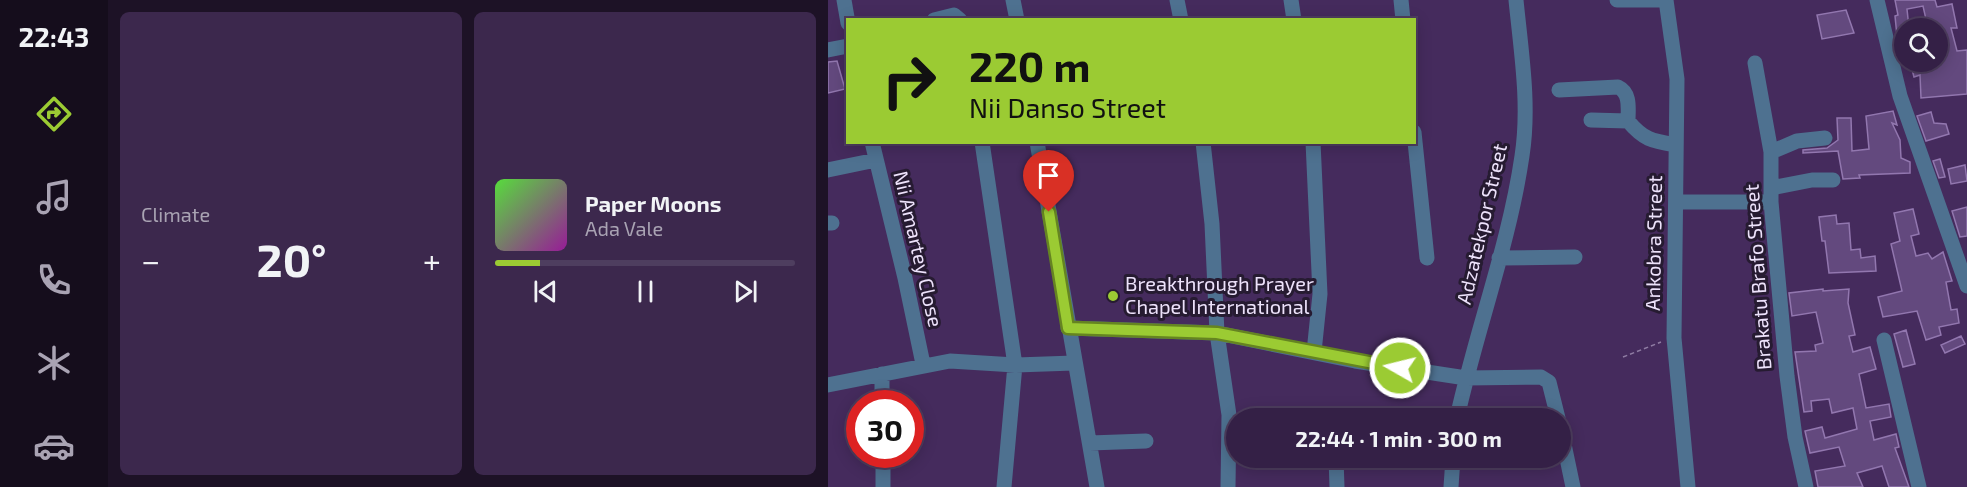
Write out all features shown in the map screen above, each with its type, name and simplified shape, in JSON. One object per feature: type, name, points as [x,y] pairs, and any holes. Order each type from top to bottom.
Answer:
[{"type":"street","points":[[844,0],[847,18]]},
{"type":"street","points":[[1013,0],[1017,18]]},
{"type":"street","points":[[1177,0],[1181,18]]},
{"type":"street","points":[[1291,0],[1294,18]]},
{"type":"street","points":[[1401,0],[1403,18]]},
{"type":"street","name":"Adzatekpor Street","points":[[1459,408],[1499,258],[1522,155],[1525,115],[1516,0]]},
{"type":"street","points":[[1617,0],[1666,0]]},
{"type":"street","name":"Ankobra Street","points":[[1666,0],[1677,79],[1674,338],[1688,487]]},
{"type":"street","points":[[1877,0],[1900,96],[1967,286]]},
{"type":"street","points":[[940,18],[947,16],[960,18]]},
{"type":"street","points":[[828,50],[846,46]]},
{"type":"street","name":"Brakatu Brafo Street","points":[[1755,63],[1771,152],[1772,195],[1787,376],[1795,437],[1806,487]]},
{"type":"street","points":[[1559,90],[1618,87],[1624,90],[1627,96],[1628,121],[1640,136],[1654,142],[1676,145]]},
{"type":"street","points":[[1591,120],[1628,121]]},
{"type":"street","points":[[1771,152],[1797,141],[1825,138]]},
{"type":"street","name":"Nii Amartey Close","points":[[872,144],[906,278],[923,364]]},
{"type":"street","points":[[982,144],[1015,365],[1004,487]]},
{"type":"street","points":[[1037,144],[1096,487]]},
{"type":"street","points":[[1203,144],[1212,224],[1217,333],[1229,415],[1228,487]]},
{"type":"street","points":[[1313,144],[1320,294],[1314,352]]},
{"type":"street","points":[[1415,144],[1427,258]]},
{"type":"street","points":[[828,170],[876,160]]},
{"type":"street","points":[[1676,202],[1772,195],[1812,180],[1833,180]]},
{"type":"street","points":[[1499,258],[1575,257]]},
{"type":"street","points":[[1068,328],[1217,333],[1466,378],[1536,376],[1546,379],[1555,408]]},
{"type":"street","points":[[1884,340],[1919,487]]},
{"type":"street","points":[[828,385],[950,360],[1015,365],[1074,363]]},
{"type":"street","points":[[882,374],[882,390]]},
{"type":"street","points":[[1090,443],[1146,441]]},
{"type":"street","points":[[883,468],[883,487]]},
{"type":"street","points":[[1336,468],[1337,487]]},
{"type":"street","points":[[1451,487],[1452,468]]},
{"type":"street","points":[[1569,468],[1573,487]]},
{"type":"path","points":[[1623,357],[1674,338]]},
{"type":"building","points":[[1895,0],[1935,0],[1937,7],[1952,4],[1957,28],[1951,28],[1957,51],[1967,50],[1967,94],[1921,98],[1920,75],[1914,77],[1913,72],[1948,72],[1948,18],[1926,18],[1923,6],[1907,9],[1908,18],[1895,18],[1898,15]]},
{"type":"building","points":[[1846,10],[1854,33],[1822,39],[1817,15]]},
{"type":"building","points":[[837,61],[845,89],[828,93],[828,62]]},
{"type":"building","points":[[1893,111],[1897,125],[1892,123],[1900,140],[1901,158],[1910,162],[1910,173],[1859,175],[1860,178],[1843,179],[1838,151],[1803,153],[1803,150],[1827,148],[1838,140],[1837,118],[1851,118],[1852,151],[1869,149],[1866,116]]},
{"type":"building","points":[[1931,112],[1934,123],[1946,124],[1949,134],[1926,141],[1917,116]]},
{"type":"building","points":[[1940,159],[1945,177],[1939,178],[1933,161]]},
{"type":"building","points":[[1965,165],[1967,181],[1951,184],[1948,169]]},
{"type":"building","points":[[1967,207],[1967,236],[1960,237],[1952,211]]},
{"type":"building","points":[[1913,209],[1919,234],[1911,236],[1916,256],[1928,253],[1932,259],[1943,252],[1952,281],[1946,282],[1951,310],[1957,309],[1959,323],[1939,327],[1941,335],[1926,340],[1917,311],[1883,317],[1878,297],[1902,291],[1891,244],[1900,241],[1894,213]]},
{"type":"building","points":[[1836,215],[1837,224],[1849,223],[1851,250],[1860,249],[1861,258],[1875,256],[1876,271],[1829,273],[1819,217]]},
{"type":"building","points":[[1823,289],[1823,291],[1849,289],[1848,303],[1855,335],[1849,336],[1853,352],[1870,347],[1876,369],[1859,374],[1866,408],[1889,404],[1891,417],[1870,421],[1874,440],[1896,434],[1899,447],[1895,448],[1909,487],[1889,487],[1882,466],[1857,473],[1863,487],[1818,487],[1815,471],[1845,466],[1839,447],[1810,453],[1805,431],[1822,427],[1825,438],[1857,429],[1853,408],[1832,413],[1829,399],[1811,401],[1812,411],[1804,412],[1795,352],[1816,351],[1815,345],[1823,343],[1816,312],[1792,316],[1789,293]]},
{"type":"building","points":[[1906,330],[1915,364],[1903,367],[1894,334]]},
{"type":"building","points":[[1961,336],[1965,344],[1945,353],[1941,345]]},
{"type":"place","name":"Breakthrough Prayer Chapel International","points":[[1113,296]]},
{"type":"route","points":[[1049,212],[1068,328],[1217,333],[1355,362],[1400,368]]}]
